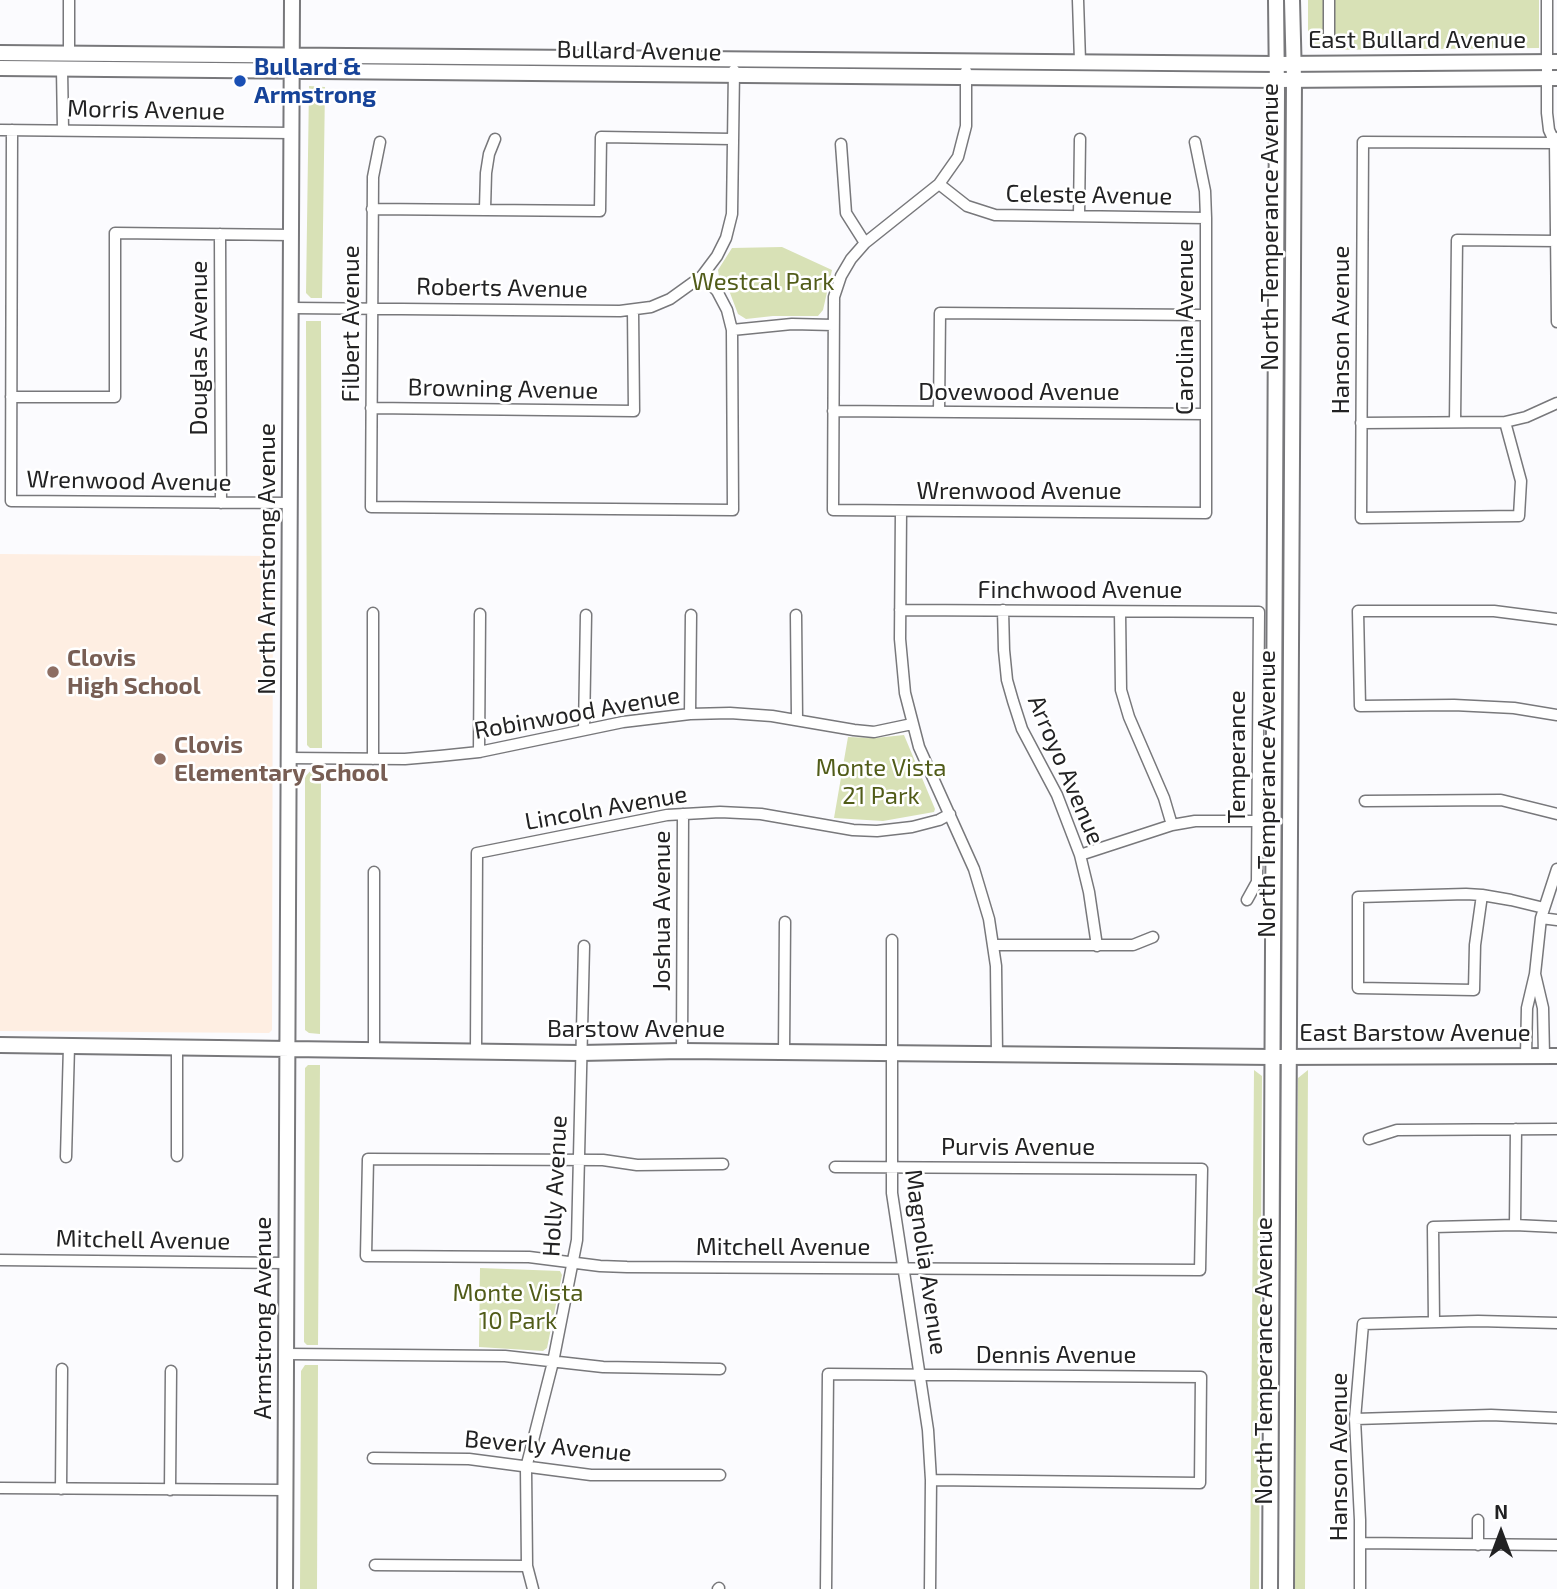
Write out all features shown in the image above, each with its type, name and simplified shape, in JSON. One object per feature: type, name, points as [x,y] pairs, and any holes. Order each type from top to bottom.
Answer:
[{"type":"main road","points":[[292,0],[292,63]]},
{"type":"main road","name":"North Temperance Avenue","points":[[1276,0],[1280,1056],[1286,1589]]},
{"type":"main road","name":"North Temperance Avenue","points":[[1270,1589],[1280,1056],[1293,0]]},
{"type":"main road","name":"Bullard Avenue","points":[[0,53],[292,63],[966,69],[1080,61],[1277,64]]},
{"type":"main road","name":"Bullard Avenue","points":[[0,66],[59,61],[69,54]]},
{"type":"main road","points":[[1027,76],[1042,70],[1071,69],[1077,67],[1080,61]]},
{"type":"main road","name":"East Bullard Avenue","points":[[1277,64],[1552,62]]},
{"type":"main road","name":"Bullard Avenue","points":[[0,66],[62,69],[292,63]]},
{"type":"main road","name":"North Armstrong Avenue","points":[[289,1048],[292,63]]},
{"type":"main road","name":"Bullard Avenue","points":[[966,69],[1027,76],[1277,80]]},
{"type":"main road","name":"East Bullard Avenue","points":[[1277,80],[1552,78]]},
{"type":"main road","name":"Barstow Avenue","points":[[0,1045],[580,1053],[682,1051],[1280,1056]]},
{"type":"main road","name":"Armstrong Avenue","points":[[285,1589],[289,1048]]},
{"type":"main road","name":"East Barstow Avenue","points":[[1280,1056],[1550,1056]]},
{"type":"street","points":[[69,0],[69,54]]},
{"type":"street","points":[[1078,0],[1080,61]]},
{"type":"street","points":[[1329,0],[1329,38]]},
{"type":"street","points":[[1547,0],[1552,62],[1549,130],[1556,140],[1557,322]]},
{"type":"street","name":"Roberts Avenue","points":[[292,308],[633,310],[670,299],[702,275],[717,256],[726,238],[732,214],[734,67]]},
{"type":"street","points":[[62,69],[63,130]]},
{"type":"street","points":[[833,411],[834,297],[841,276],[851,259],[866,243],[939,184],[958,157],[966,126],[966,69]]},
{"type":"street","name":"Morris Avenue","points":[[0,130],[292,133]]},
{"type":"street","points":[[12,130],[11,397],[115,397],[116,233],[292,235]]},
{"type":"street","points":[[372,209],[600,211],[601,137],[732,139]]},
{"type":"street","points":[[485,209],[486,173],[495,139]]},
{"type":"street","points":[[1079,215],[1080,139]]},
{"type":"street","name":"Hanson Avenue","points":[[1505,422],[1521,481],[1519,516],[1361,518],[1363,142],[1556,140]]},
{"type":"street","name":"Filbert Avenue","points":[[380,142],[373,177],[372,209],[370,506],[733,510],[732,330]]},
{"type":"street","name":"Carolina Avenue","points":[[1195,142],[1205,191],[1206,218],[1206,513]]},
{"type":"street","points":[[841,144],[846,213],[866,243]]},
{"type":"street","name":"Celeste Avenue","points":[[939,184],[955,198],[982,212],[1009,216],[1206,218]]},
{"type":"street","points":[[0,233],[12,233]]},
{"type":"street","name":"Douglas Avenue","points":[[220,234],[221,503]]},
{"type":"street","points":[[1455,422],[1457,240],[1557,241]]},
{"type":"street","points":[[702,275],[717,291],[727,310],[732,330],[792,324],[833,325]]},
{"type":"street","name":"Browning Avenue","points":[[371,408],[634,411],[633,310]]},
{"type":"street","points":[[939,412],[940,313],[1205,315]]},
{"type":"street","name":"Wrenwood Avenue","points":[[11,397],[10,501],[289,503]]},
{"type":"street","points":[[1361,423],[1505,422],[1557,403]]},
{"type":"street","name":"Wrenwood Avenue","points":[[833,411],[833,510],[1206,513]]},
{"type":"street","name":"Dovewood Avenue","points":[[833,411],[1205,414]]},
{"type":"street","points":[[901,511],[901,662],[912,724],[929,773],[975,869],[995,945],[997,1055]]},
{"type":"street","name":"Finchwood Avenue","points":[[900,610],[1259,612]]},
{"type":"street","name":"Arroyo Avenue","points":[[1003,610],[1007,680],[1022,729],[1057,795],[1080,855],[1090,892],[1097,946]]},
{"type":"street","points":[[1557,619],[1494,611],[1358,611],[1360,706],[1454,705],[1514,708],[1557,715]]},
{"type":"street","points":[[1120,612],[1121,690],[1172,825]]},
{"type":"street","name":"Temperance","points":[[1247,900],[1256,882],[1259,612]]},
{"type":"street","points":[[373,613],[373,759]]},
{"type":"street","points":[[479,752],[480,614]]},
{"type":"street","points":[[584,730],[586,615]]},
{"type":"street","points":[[690,714],[691,615]]},
{"type":"street","points":[[796,615],[797,719]]},
{"type":"street","name":"Robinwood Avenue","points":[[289,758],[373,759],[479,752],[623,722],[690,714],[730,713],[797,719],[874,732],[912,724]]},
{"type":"street","points":[[1365,801],[1501,800],[1557,814]]},
{"type":"street","name":"Lincoln Avenue","points":[[476,1052],[477,853],[649,818],[683,814],[761,814],[853,830],[877,831],[912,827],[939,820],[950,814]]},
{"type":"street","name":"Joshua Avenue","points":[[682,1051],[683,814]]},
{"type":"street","points":[[1080,855],[1172,825],[1195,821],[1257,821]]},
{"type":"street","points":[[1527,1056],[1527,1008],[1535,974],[1543,913],[1557,869]]},
{"type":"street","points":[[374,872],[374,1050]]},
{"type":"street","points":[[1482,895],[1475,945],[1474,990],[1358,988],[1358,897],[1482,895],[1543,913],[1557,920]]},
{"type":"street","points":[[784,1052],[785,922]]},
{"type":"street","points":[[995,945],[1133,945],[1153,937]]},
{"type":"street","name":"Magnolia Avenue","points":[[892,940],[892,1194],[928,1430],[931,1480],[930,1589]]},
{"type":"street","name":"Holly Avenue","points":[[533,1589],[527,1566],[526,1468],[553,1362],[574,1262],[579,1206],[584,946]]},
{"type":"street","points":[[1535,974],[1550,1056]]},
{"type":"street","points":[[66,1157],[69,1046]]},
{"type":"street","points":[[177,1047],[177,1156]]},
{"type":"street","points":[[1515,1225],[1516,1129]]},
{"type":"street","points":[[1369,1139],[1397,1130],[1557,1129]]},
{"type":"street","name":"Mitchell Avenue","points":[[579,1160],[368,1159],[366,1256],[529,1257],[626,1266],[1200,1270]]},
{"type":"street","points":[[579,1160],[637,1165],[723,1164]]},
{"type":"street","name":"Purvis Avenue","points":[[835,1167],[1202,1169],[1200,1270]]},
{"type":"street","points":[[1557,1227],[1433,1227],[1434,1322],[1557,1323]]},
{"type":"street","name":"Mitchell Avenue","points":[[0,1260],[286,1263]]},
{"type":"street","name":"Hanson Avenue","points":[[1360,1589],[1355,1419],[1363,1324],[1434,1322]]},
{"type":"street","points":[[286,1354],[505,1356],[603,1367],[720,1369]]},
{"type":"street","points":[[61,1489],[62,1369]]},
{"type":"street","points":[[170,1490],[171,1371]]},
{"type":"street","name":"Dennis Avenue","points":[[826,1589],[828,1374],[1201,1377],[1200,1483],[931,1480]]},
{"type":"street","points":[[1355,1419],[1491,1415],[1557,1418]]},
{"type":"street","name":"Beverly Avenue","points":[[373,1458],[469,1459],[590,1475],[720,1475]]},
{"type":"street","points":[[0,1488],[286,1490]]},
{"type":"street","points":[[1478,1520],[1478,1545]]},
{"type":"street","points":[[1360,1543],[1557,1545]]},
{"type":"street","points":[[375,1565],[527,1566]]},
{"type":"shaded area","name":"Clovis Elementary School","points":[[0,554],[273,556],[272,1030],[269,1033],[0,1031]]},
{"type":"green space","points":[[1308,0],[1539,0],[1539,48],[1314,50],[1308,47]]},
{"type":"green space","points":[[309,86],[325,87],[322,298],[311,298],[306,293]]},
{"type":"green space","name":"Westcal Park","points":[[782,247],[832,270],[823,310],[818,316],[746,319],[738,314],[718,270],[732,248]]},
{"type":"green space","points":[[306,321],[321,321],[322,748],[310,748],[307,745]]},
{"type":"green space","name":"Monte Vista 21 Park","points":[[904,735],[934,812],[883,821],[834,818],[848,737]]},
{"type":"green space","points":[[312,769],[321,769],[320,1034],[305,1030],[305,777]]},
{"type":"green space","points":[[308,1065],[320,1065],[318,1345],[307,1345],[304,1342],[305,1068]]},
{"type":"green space","points":[[1254,1070],[1262,1076],[1259,1589],[1250,1589]]},
{"type":"green space","points":[[1308,1070],[1305,1589],[1295,1589],[1298,1078]]},
{"type":"green space","name":"Monte Vista 10 Park","points":[[480,1268],[560,1271],[562,1275],[547,1348],[543,1351],[479,1347]]},
{"type":"green space","points":[[305,1365],[318,1365],[317,1589],[300,1589],[301,1371]]},
{"type":"place","name":"Bullard & Armstrong","points":[[240,81]]},
{"type":"place","name":"Clovis High School","points":[[53,672]]},
{"type":"place","name":"Clovis Elementary School","points":[[160,759]]}]
